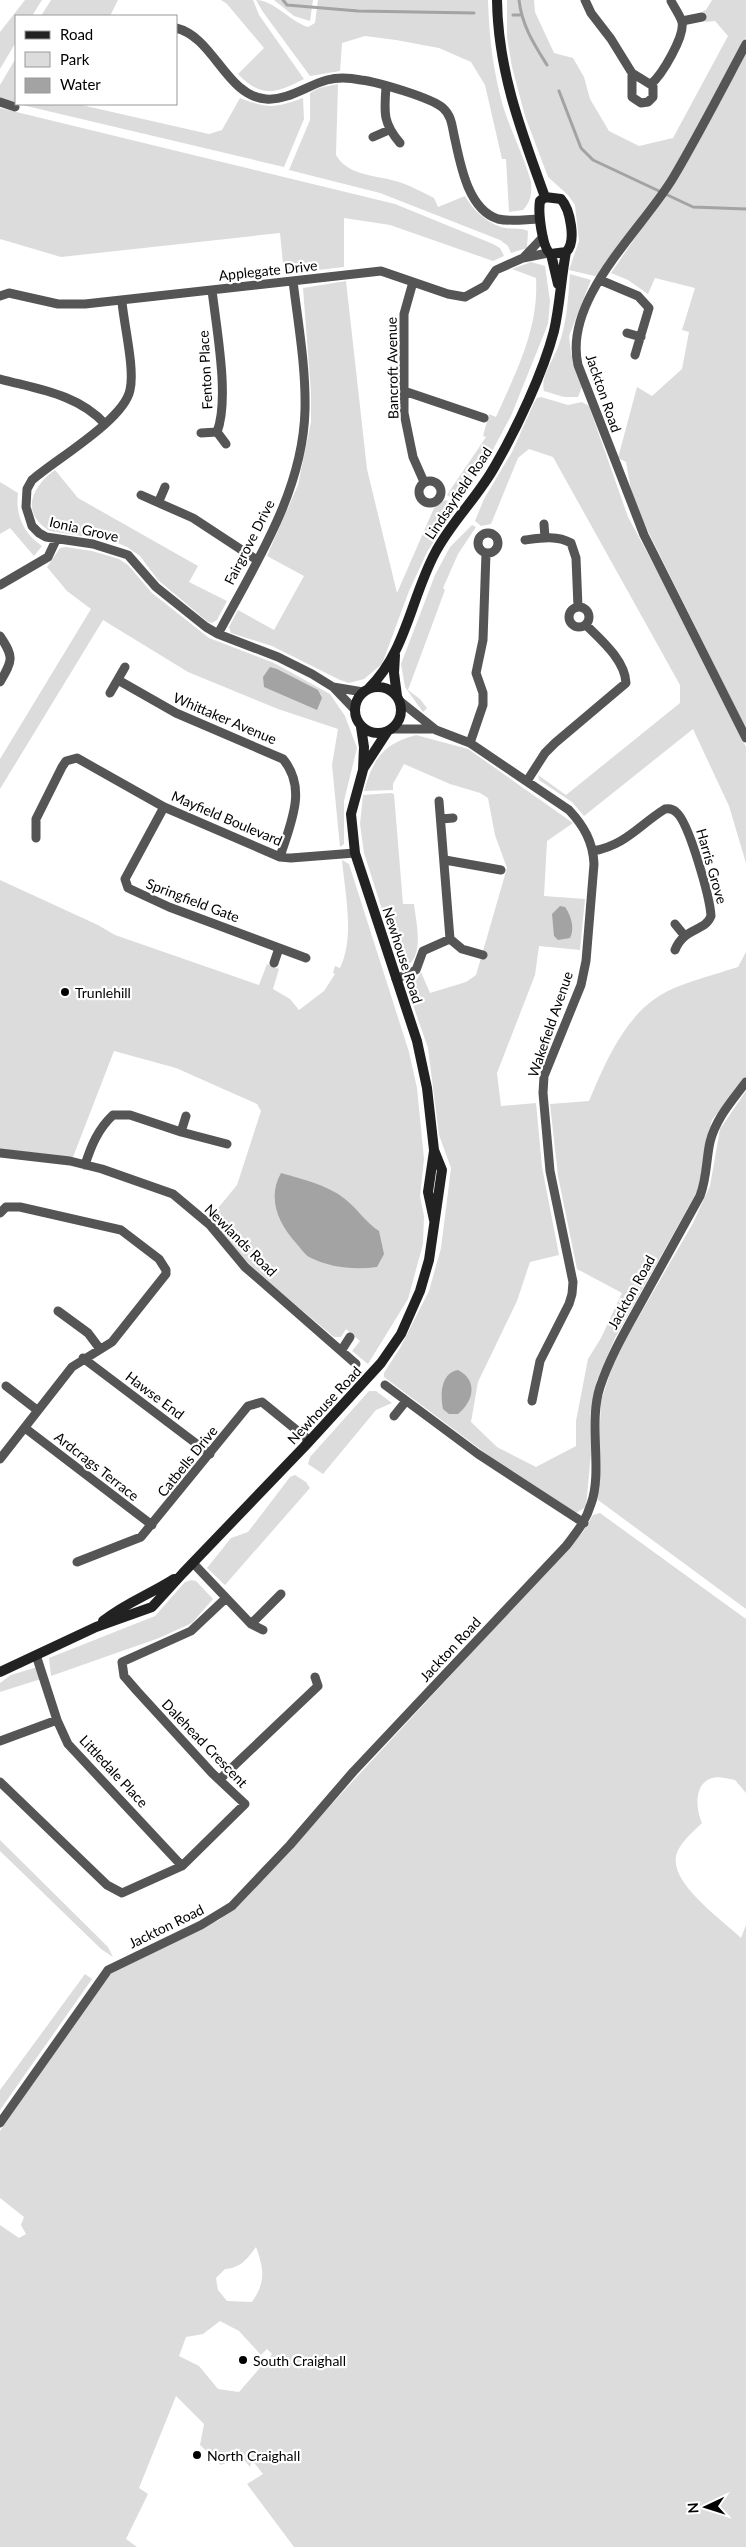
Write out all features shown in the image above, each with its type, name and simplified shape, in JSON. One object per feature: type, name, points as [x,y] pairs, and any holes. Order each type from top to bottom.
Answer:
[{"type":"street","points":[[178,29],[189,34],[239,86],[259,98],[278,99],[330,79],[362,80],[435,102],[447,111],[466,186],[482,208],[493,216],[505,220],[540,219],[540,201],[545,197],[512,102],[504,72],[497,0]]},
{"type":"street","points":[[586,0],[591,13],[611,39],[632,73],[651,84],[654,93],[651,100],[644,103],[637,102],[631,93],[632,73]]},
{"type":"street","points":[[651,84],[658,77],[681,36],[682,21],[671,1]]},
{"type":"street","points":[[682,21],[702,17]]},
{"type":"street","name":"Jackton Road","points":[[746,44],[666,188],[591,293],[577,327],[575,347],[578,365],[644,535],[746,738]]},
{"type":"street","points":[[386,87],[384,114],[389,130],[400,143]]},
{"type":"street","points":[[0,102],[15,107]]},
{"type":"street","points":[[373,137],[389,130]]},
{"type":"street","name":"Lindsayfield Road","points":[[366,690],[381,676],[395,654],[413,603],[435,553],[494,467],[531,392],[553,333],[566,252],[572,238],[567,208],[561,199],[545,197]]},
{"type":"street","name":"Lindsayfield Road","points":[[540,219],[543,237],[560,290]]},
{"type":"street","points":[[523,258],[543,237]]},
{"type":"street","points":[[523,258],[566,252]]},
{"type":"street","name":"Applegate Drive","points":[[0,296],[9,293],[58,304],[122,302],[381,271],[465,297],[485,286],[496,270],[523,258]]},
{"type":"street","points":[[600,280],[638,296],[647,305],[648,313],[636,355]]},
{"type":"street","name":"Fairgrove Drive","points":[[218,634],[286,500],[301,441],[305,410],[304,378],[293,281]]},
{"type":"street","name":"Bancroft Avenue","points":[[413,282],[404,314],[404,413],[413,458],[424,482]]},
{"type":"street","name":"Fenton Place","points":[[212,290],[222,412],[217,432]]},
{"type":"street","name":"Ionia Grove","points":[[122,302],[131,389],[128,398],[118,414],[32,480],[27,490],[26,507],[32,526],[46,538],[93,544],[128,555],[156,587],[218,634],[278,656],[312,674],[333,687],[354,710]]},
{"type":"street","points":[[627,333],[640,337]]},
{"type":"street","points":[[0,379],[76,400],[93,410],[105,424]]},
{"type":"street","points":[[404,391],[484,418]]},
{"type":"street","points":[[201,433],[217,432],[226,444]]},
{"type":"street","points":[[159,501],[166,487]]},
{"type":"street","points":[[141,495],[159,501],[193,518],[257,560]]},
{"type":"street","points":[[544,524],[545,538]]},
{"type":"street","points":[[525,540],[545,538],[565,540],[574,548],[578,607]]},
{"type":"street","points":[[0,585],[48,557],[56,540]]},
{"type":"street","points":[[470,743],[483,705],[483,693],[476,673],[483,640],[486,553]]},
{"type":"street","points":[[578,607],[585,609],[589,614],[586,626],[579,628],[570,623],[570,613],[578,607]]},
{"type":"street","points":[[528,781],[545,754],[555,743],[626,683],[625,677],[609,649],[586,626]]},
{"type":"street","points":[[0,636],[11,652],[12,659],[0,682]]},
{"type":"street","name":"Lindsayfield Road","points":[[395,654],[394,673],[399,699]]},
{"type":"street","points":[[110,693],[125,667]]},
{"type":"street","name":"Whittaker Avenue","points":[[118,680],[176,713],[229,738],[275,754],[284,761],[294,774],[297,794],[280,857]]},
{"type":"street","name":"Ionia Grove","points":[[333,687],[366,690]]},
{"type":"street","points":[[387,688],[399,699],[400,718],[390,730],[370,732],[361,726],[354,710],[357,700],[366,690],[387,688]]},
{"type":"street","name":"Wakefield Avenue","points":[[399,699],[436,730]]},
{"type":"street","name":"Newhouse Road","points":[[0,1672],[96,1626],[152,1607],[371,1376],[401,1334],[420,1290],[430,1260],[443,1175],[434,1150],[426,1088],[417,1041],[355,853],[351,814],[362,770],[364,747],[361,726]]},
{"type":"street","name":"Wakefield Avenue","points":[[390,730],[414,728],[436,730],[470,743],[569,810],[582,824],[594,851],[586,961],[581,985],[544,1076],[543,1092],[550,1171],[573,1282],[572,1294],[544,1348],[532,1401]]},
{"type":"street","name":"Newhouse Road","points":[[362,770],[390,730]]},
{"type":"street","name":"Mayfield Boulevard","points":[[36,838],[38,814],[62,767],[72,758],[84,760],[164,807],[280,857],[291,858],[355,853]]},
{"type":"street","points":[[439,801],[450,939],[462,949],[483,955]]},
{"type":"street","name":"Springfield Gate","points":[[164,807],[128,875],[126,886],[132,891],[169,907],[306,958]]},
{"type":"street","name":"Harris Grove","points":[[594,851],[610,848],[622,842],[665,809],[675,810],[689,833],[711,911],[710,920],[706,924],[684,935]]},
{"type":"street","points":[[441,819],[453,818]]},
{"type":"street","points":[[445,860],[462,861],[501,870]]},
{"type":"street","points":[[675,950],[684,935],[676,924]]},
{"type":"street","points":[[396,980],[416,970],[423,951],[450,939]]},
{"type":"street","points":[[274,963],[279,948]]},
{"type":"street","name":"Jackton Road","points":[[0,2123],[108,1970],[201,1924],[232,1906],[290,1845],[348,1778],[566,1546],[584,1523],[592,1503],[596,1464],[596,1412],[604,1374],[620,1341],[700,1196],[705,1182],[714,1129],[724,1111],[746,1082]]},
{"type":"street","points":[[85,1165],[92,1142],[103,1124],[113,1115],[130,1115],[181,1132],[227,1144]]},
{"type":"street","points":[[181,1132],[186,1116]]},
{"type":"street","name":"Newlands Road","points":[[0,1153],[85,1165],[173,1194],[210,1225],[245,1267],[356,1364]]},
{"type":"street","points":[[0,1213],[6,1207],[20,1207],[121,1230],[164,1265],[166,1274],[112,1342],[83,1358],[72,1367],[0,1459]]},
{"type":"street","points":[[58,1311],[88,1333],[100,1349]]},
{"type":"street","points":[[341,1350],[350,1337]]},
{"type":"street","name":"Hawse End","points":[[83,1358],[210,1454]]},
{"type":"street","points":[[385,1385],[478,1454],[584,1523]]},
{"type":"street","points":[[6,1386],[37,1410]]},
{"type":"street","points":[[394,1416],[406,1401]]},
{"type":"street","name":"Catbells Drive","points":[[77,1562],[141,1537],[248,1406],[262,1402],[310,1441]]},
{"type":"street","name":"Ardcrags Terrace","points":[[25,1428],[152,1525]]},
{"type":"street","points":[[193,1563],[225,1600],[251,1624],[263,1630]]},
{"type":"street","name":"Newhouse Road","points":[[96,1626],[127,1603],[157,1590],[183,1573]]},
{"type":"street","points":[[251,1624],[281,1594]]},
{"type":"street","name":"Dalehead Crescent","points":[[0,1782],[107,1885],[122,1893],[182,1866],[245,1804],[212,1773],[136,1691],[124,1676],[122,1662],[191,1631],[225,1600]]},
{"type":"street","name":"Littledale Place","points":[[36,1654],[57,1720],[68,1744],[182,1866]]},
{"type":"street","points":[[220,1779],[318,1686],[315,1678]]},
{"type":"street","points":[[0,1741],[57,1720]]},
{"type":"green space","points":[[25,0],[42,0],[33,15],[15,15],[15,44],[0,69],[0,32]]},
{"type":"green space","points":[[51,0],[118,0],[110,15],[42,15]]},
{"type":"green space","points":[[221,0],[253,0],[259,15],[304,79],[285,88],[270,91],[255,87],[238,74],[264,48],[227,4]]},
{"type":"green space","points":[[256,0],[269,3],[308,27],[315,23],[318,0],[488,0],[492,53],[500,93],[506,116],[531,182],[530,197],[526,207],[523,210],[509,212],[506,159],[502,159],[485,85],[471,62],[439,48],[365,36],[342,43],[340,71],[310,76]]},
{"type":"green space","points":[[274,0],[313,0],[310,21],[294,16]]},
{"type":"green space","points":[[507,0],[534,0],[535,12],[554,53],[573,58],[584,77],[590,99],[609,131],[639,146],[673,138],[728,36],[715,21],[705,22],[703,11],[706,10],[712,0],[746,0],[746,37],[667,182],[599,277],[569,270],[579,241],[575,205],[568,195],[548,177],[525,116],[512,67],[507,37]]},
{"type":"green space","points":[[746,50],[746,729],[633,501],[626,462],[618,458],[637,387],[652,396],[682,369],[689,332],[682,330],[695,288],[655,278],[648,294],[628,280],[611,273],[677,177]]},
{"type":"green space","points":[[15,60],[15,103],[0,99],[0,85]]},
{"type":"green space","points":[[338,84],[336,155],[341,162],[348,168],[356,171],[393,180],[414,188],[434,198],[438,207],[465,196],[476,210],[495,225],[528,231],[527,248],[511,253],[508,246],[500,240],[380,193],[289,170],[310,120],[310,93],[319,88]]},
{"type":"green space","points":[[240,98],[272,106],[303,98],[304,119],[284,167],[22,105],[81,105],[209,134],[222,130]]},
{"type":"green space","points":[[0,108],[395,204],[493,244],[500,248],[504,256],[493,261],[390,225],[344,218],[344,267],[284,274],[280,233],[61,257],[0,239]]},
{"type":"green space","points":[[531,262],[545,266],[550,301],[548,324],[511,416],[490,455],[471,475],[460,503],[447,495],[486,437],[483,436],[489,414],[496,417],[525,350],[534,315],[536,278],[512,269]]},
{"type":"green space","points":[[570,274],[591,280],[569,336],[571,353],[582,387],[578,397],[564,397],[544,391],[543,386],[545,375],[558,347],[563,329],[567,311]]},
{"type":"green space","points":[[346,281],[367,469],[397,593],[434,508],[445,500],[458,505],[427,552],[409,591],[382,664],[364,679],[349,683],[272,646],[231,633],[229,627],[238,610],[274,630],[304,576],[267,556],[298,485],[311,422],[311,393],[303,288]]},
{"type":"green space","points":[[541,397],[568,405],[582,402],[589,406],[628,517],[707,663],[746,747],[746,863],[729,806],[693,729],[584,816],[572,802],[539,780],[538,775],[566,795],[680,703],[680,685],[553,457],[529,449],[518,458],[491,524],[481,526],[475,521],[484,499],[512,452],[534,403],[537,398]]},
{"type":"green space","points":[[55,470],[78,498],[198,566],[189,582],[227,601],[217,620],[212,623],[208,622],[158,580],[140,556],[127,547],[113,541],[50,531],[41,524],[32,508],[32,500],[40,484]]},
{"type":"green space","points":[[0,482],[18,493],[18,509],[22,523],[30,536],[42,546],[34,556],[10,528],[0,534]]},
{"type":"green space","points":[[472,525],[476,527],[458,554],[443,588],[445,590],[408,690],[420,699],[427,708],[423,712],[405,687],[401,664],[435,575],[450,547]]},
{"type":"green space","points":[[66,547],[92,551],[119,559],[128,565],[152,593],[209,638],[274,663],[330,694],[345,716],[357,748],[344,801],[344,844],[340,847],[332,765],[338,729],[278,709],[188,672],[103,620],[0,789],[0,759],[91,609],[67,591],[47,567],[60,548]]},
{"type":"green space","points":[[416,735],[468,749],[573,823],[547,841],[544,896],[585,899],[580,950],[539,946],[535,975],[497,1073],[501,1106],[536,1103],[542,1167],[559,1255],[530,1262],[517,1301],[478,1382],[471,1422],[497,1447],[536,1467],[576,1446],[576,1421],[588,1359],[601,1338],[622,1293],[577,1269],[558,1176],[550,1104],[589,1101],[611,1052],[631,1022],[643,1009],[656,998],[672,989],[738,967],[746,952],[746,1077],[712,1120],[706,1143],[699,1188],[615,1338],[597,1380],[590,1415],[591,1453],[586,1507],[576,1513],[512,1473],[384,1377],[384,1373],[400,1348],[429,1291],[441,1248],[451,1168],[439,1135],[428,1048],[406,985],[418,978],[421,972],[430,993],[466,982],[476,975],[507,868],[495,835],[488,798],[480,793],[450,784],[404,764],[393,784],[393,790],[364,791],[371,770],[381,754],[395,743]]},
{"type":"green space","points":[[394,794],[403,904],[414,904],[418,940],[415,957],[403,968],[400,966],[364,853],[360,824],[363,795]]},
{"type":"green space","points":[[342,860],[349,864],[409,1052],[417,1088],[424,1159],[420,1196],[424,1216],[423,1244],[408,1299],[368,1364],[352,1351],[360,1341],[346,1329],[341,1337],[334,1337],[256,1272],[209,1219],[237,1185],[261,1111],[257,1104],[176,1068],[114,1051],[73,1157],[0,1149],[0,880],[98,925],[115,935],[259,985],[267,964],[279,969],[273,989],[290,999],[299,1010],[324,991],[335,974],[333,973],[335,966],[340,968],[345,956],[348,915]]},
{"type":"green space","points":[[746,1091],[746,1609],[598,1500],[597,1497],[601,1401],[615,1358],[693,1223],[710,1186],[720,1129]]},
{"type":"green space","points":[[369,1391],[376,1391],[392,1403],[376,1410],[323,1474],[308,1464],[310,1457]]},
{"type":"green space","points":[[295,1475],[306,1482],[310,1488],[225,1585],[207,1568],[231,1538],[248,1532],[290,1477]]},
{"type":"green space","points":[[600,1513],[746,1619],[746,1793],[735,1780],[718,1777],[706,1781],[699,1791],[698,1798],[698,1811],[702,1823],[683,1843],[676,1857],[681,1879],[711,1912],[741,1938],[746,1925],[746,2547],[294,2547],[247,2484],[263,2474],[252,2460],[250,2467],[241,2456],[221,2465],[200,2445],[204,2424],[176,2396],[139,2488],[148,2494],[126,2539],[137,2547],[0,2547],[0,2225],[19,2238],[26,2234],[21,2225],[24,2217],[0,2198],[0,2131],[110,1973],[219,1920],[244,1899],[583,1532],[593,1515]],"holes":[[[256,2247],[262,2269],[262,2282],[257,2295],[252,2302],[227,2301],[218,2290],[216,2278],[225,2269],[235,2267],[243,2262]],[[220,2321],[239,2331],[261,2355],[267,2349],[272,2354],[239,2392],[218,2389],[199,2366],[179,2356],[186,2337],[203,2334]]]},
{"type":"green space","points":[[196,1581],[213,1599],[192,1623],[159,1638],[51,1676],[49,1658],[155,1616],[185,1582]]},
{"type":"green space","points":[[37,1667],[41,1679],[0,1692],[0,1683],[11,1675]]},
{"type":"green space","points":[[0,1840],[108,1947],[113,1957],[101,1949],[0,1851]]},
{"type":"green space","points":[[85,1974],[92,1979],[0,2110],[0,2090]]},
{"type":"water","points":[[270,667],[318,690],[322,698],[317,710],[264,687],[263,677]]},
{"type":"water","points":[[560,906],[565,907],[569,914],[572,930],[570,938],[558,940],[554,936],[552,914]]},
{"type":"water","points":[[281,1173],[314,1183],[338,1194],[379,1231],[384,1254],[377,1267],[351,1268],[334,1266],[317,1261],[305,1254],[284,1227],[276,1210],[275,1192]]},
{"type":"water","points":[[458,1370],[469,1379],[472,1391],[468,1403],[458,1414],[449,1414],[443,1409],[443,1385],[448,1375]]},
{"type":"waterway","points":[[283,0],[287,5],[358,11],[474,13]]},
{"type":"waterway","points":[[519,0],[526,26],[547,65]]},
{"type":"waterway","points":[[513,15],[521,15]]},
{"type":"waterway","points":[[559,91],[581,148],[593,160],[693,207],[746,209]]},
{"type":"place","name":"Trunlehill","points":[[65,992]]},
{"type":"place","name":"South Craighall","points":[[243,2360]]},
{"type":"place","name":"North Craighall","points":[[197,2455]]}]
